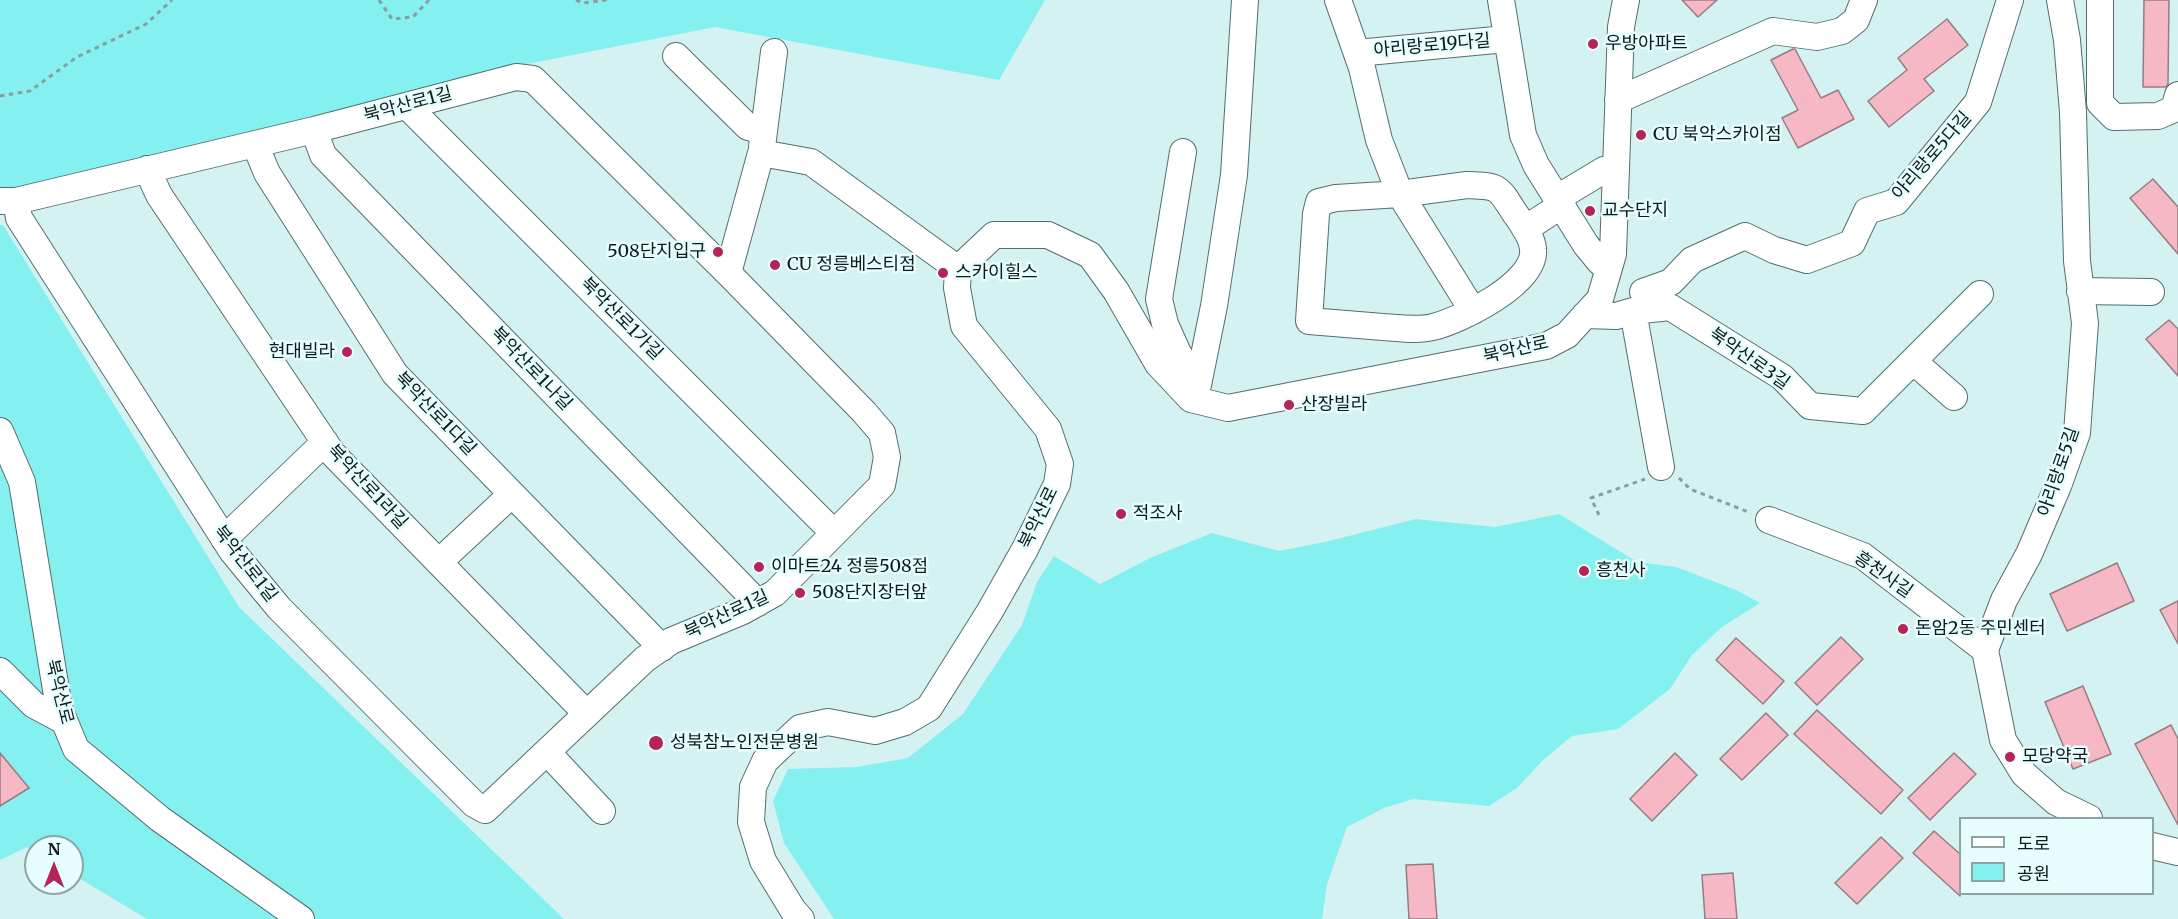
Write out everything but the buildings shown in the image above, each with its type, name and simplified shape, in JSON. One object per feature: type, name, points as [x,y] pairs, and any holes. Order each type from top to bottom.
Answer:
[{"type":"street","points":[[1195,388],[1214,306],[1234,175],[1245,0]]},
{"type":"street","name":"아리랑로19다길","points":[[1338,0],[1357,52],[1379,140],[1400,194],[1473,311]]},
{"type":"street","points":[[1501,0],[1523,135],[1536,165],[1593,253]]},
{"type":"street","name":"북악산로","points":[[1195,388],[1228,408],[1546,346],[1567,335],[1600,299],[1613,254],[1621,27],[1626,0]]},
{"type":"street","points":[[1618,100],[1773,31],[1817,37],[1842,31],[1856,20],[1864,0]]},
{"type":"street","name":"아리랑로5다길","points":[[1633,296],[1671,282],[1692,260],[1745,236],[1774,250],[1807,260],[1852,243],[1867,211],[1896,202],[1978,102],[2010,0]]},
{"type":"street","name":"아리랑로5길","points":[[1985,650],[2004,600],[2029,554],[2058,486],[2077,433],[2085,323],[2077,261],[2073,112],[2067,40],[2060,0]]},
{"type":"street","points":[[2100,0],[2100,103],[2114,117],[2158,116],[2174,109],[2178,96]]},
{"type":"street","name":"아리랑로19다길","points":[[1357,52],[1506,39]]},
{"type":"street","points":[[728,273],[762,142],[774,52]]},
{"type":"street","points":[[676,56],[762,142],[811,162],[958,269],[994,235],[1048,235],[1090,255],[1116,291],[1158,364],[1195,388]]},
{"type":"street","name":"북악산로1길","points":[[516,77],[534,79],[728,273],[882,433],[887,457],[882,485],[775,593],[743,611],[671,641],[645,659],[485,810],[474,804],[279,608],[224,539],[8,201],[314,130],[516,77]]},
{"type":"street","points":[[2073,112],[2100,103]]},
{"type":"street","name":"북악산로1가길","points":[[408,106],[834,533]]},
{"type":"street","name":"북악산로1나길","points":[[314,130],[323,155],[758,603]]},
{"type":"street","name":"북악산로1다길","points":[[255,144],[267,173],[395,374],[662,648]]},
{"type":"street","points":[[1183,152],[1159,299],[1165,324],[1178,353],[1189,370],[1195,388]]},
{"type":"street","name":"북악산로1라길","points":[[147,170],[159,195],[332,453],[586,714]]},
{"type":"street","points":[[1525,229],[1562,205],[1564,194],[1604,170],[1616,170]]},
{"type":"street","points":[[1467,185],[1493,186],[1504,195],[1525,229],[1533,249],[1528,269],[1495,300],[1473,311],[1433,327],[1410,329],[1309,321],[1316,214],[1319,202],[1336,198],[1400,194],[1467,185]]},
{"type":"street","name":"북악산로","points":[[801,919],[763,861],[751,822],[753,787],[765,761],[800,728],[828,722],[875,731],[905,722],[929,708],[990,611],[1025,549],[1057,484],[1060,464],[1048,429],[964,326],[957,288],[958,269]]},
{"type":"street","points":[[2080,291],[2151,292]]},
{"type":"street","name":"북악산로3길","points":[[1633,296],[1670,307],[1782,377],[1810,406],[1863,411],[1980,294]]},
{"type":"street","points":[[1585,315],[1616,316],[1633,296]]},
{"type":"street","points":[[1633,296],[1663,473]]},
{"type":"street","points":[[1913,361],[1954,397]]},
{"type":"street","name":"북악산로","points":[[0,431],[22,482],[59,708],[76,749],[87,761],[160,819],[301,919]]},
{"type":"street","points":[[224,539],[325,442]]},
{"type":"street","points":[[439,562],[512,494]]},
{"type":"street","name":"흥천사길","points":[[1769,520],[1863,556],[1985,650]]},
{"type":"street","points":[[1985,650],[2003,740],[2024,774],[2056,802],[2085,817]]},
{"type":"street","points":[[0,671],[34,705],[64,721]]},
{"type":"street","points":[[547,752],[602,811]]},
{"type":"street","points":[[2154,846],[2178,852]]},
{"type":"path","points":[[0,96],[30,91],[77,57],[146,24],[172,0]]},
{"type":"path","points":[[379,0],[392,19],[413,17],[429,0]]},
{"type":"path","points":[[576,0],[583,3],[607,0]]},
{"type":"path","points":[[1599,515],[1591,498],[1663,473],[1690,489],[1769,520]]},
{"type":"green space","points":[[0,0],[1045,0],[999,80],[715,27],[522,65],[19,188],[0,187]]},
{"type":"green space","points":[[0,225],[3,225],[239,607],[564,919],[147,919],[84,881],[84,835],[24,835],[24,848],[0,860]]},
{"type":"green space","points":[[1559,514],[1637,562],[1676,567],[1736,590],[1760,603],[1722,627],[1692,655],[1670,689],[1618,729],[1572,736],[1543,760],[1517,788],[1489,806],[1413,799],[1384,808],[1347,827],[1327,884],[1322,919],[834,919],[784,843],[773,801],[788,769],[856,767],[908,758],[963,714],[1022,625],[1037,582],[1054,556],[1100,584],[1150,558],[1212,533],[1279,551],[1416,519],[1495,527]]},
{"type":"place","name":"우방아파트","points":[[1593,44]]},
{"type":"place","name":"CU 북악스카이점","points":[[1641,135]]},
{"type":"place","name":"교수단지","points":[[1590,211]]},
{"type":"place","name":"508단지입구","points":[[718,252]]},
{"type":"place","name":"CU 정릉베스티점","points":[[775,265]]},
{"type":"place","name":"스카이힐스","points":[[943,273]]},
{"type":"place","name":"현대빌라","points":[[347,352]]},
{"type":"place","name":"산장빌라","points":[[1289,405]]},
{"type":"place","name":"적조사","points":[[1121,514]]},
{"type":"place","name":"이마트24 정릉508점","points":[[759,567]]},
{"type":"place","name":"흥천사","points":[[1584,571]]},
{"type":"place","name":"508단지장터앞","points":[[800,593]]},
{"type":"place","name":"돈암2동 주민센터","points":[[1903,629]]},
{"type":"place","name":"성북참노인전문병원","points":[[656,743]]},
{"type":"place","name":"모당약국","points":[[2010,757]]}]
